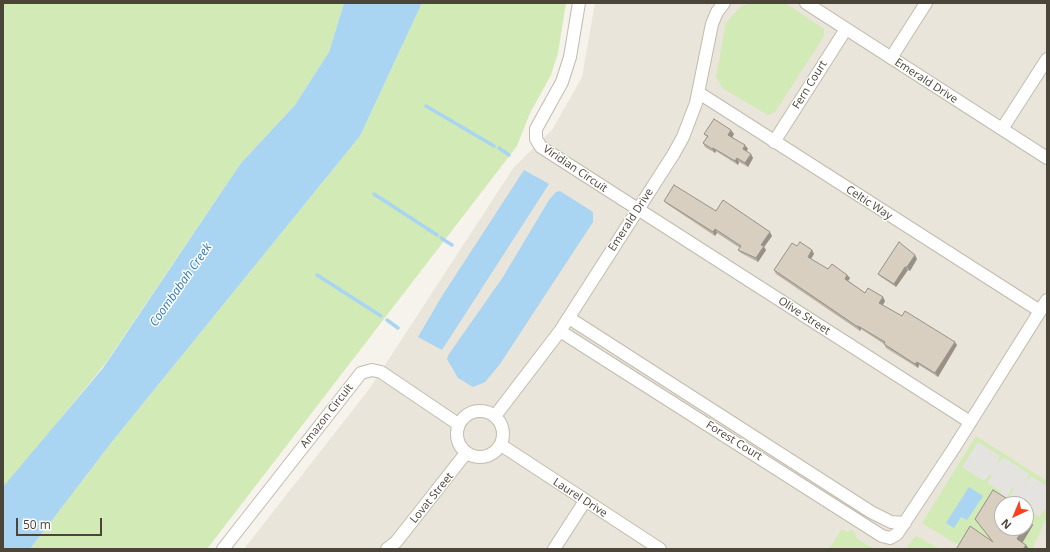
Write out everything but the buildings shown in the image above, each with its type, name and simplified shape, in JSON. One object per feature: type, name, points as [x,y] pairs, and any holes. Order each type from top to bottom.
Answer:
[{"type":"street","name":"Viridian Circuit","points":[[579,3],[568,66],[559,90],[538,123],[535,134],[536,139],[548,152],[638,210]]},
{"type":"street","name":"Emerald Drive","points":[[495,416],[569,318],[683,137],[699,93],[712,24],[716,12],[724,3]]},
{"type":"street","name":"Emerald Drive","points":[[806,3],[1047,158]]},
{"type":"street","points":[[891,58],[926,3]]},
{"type":"street","name":"Fern Court","points":[[774,142],[846,29]]},
{"type":"street","points":[[1002,129],[1047,58]]},
{"type":"street","name":"Celtic Way","points":[[699,93],[1040,312]]},
{"type":"street","name":"Olive Street","points":[[638,210],[970,422]]},
{"type":"street","name":"Forest Court","points":[[560,331],[882,536],[890,538],[897,534],[905,523],[1047,300]]},
{"type":"street","name":"Forest Court","points":[[569,318],[871,512],[891,522],[905,523]]},
{"type":"street","name":"Amazon Circuit","points":[[223,549],[361,373],[372,370],[381,372],[458,424]]},
{"type":"street","points":[[480,410],[495,416],[502,426],[503,434],[500,445],[490,456],[474,457],[466,453],[460,447],[456,432],[458,424],[463,417],[480,410]]},
{"type":"street","name":"Laurel Drive","points":[[500,445],[660,549]]},
{"type":"street","name":"Lovat Street","points":[[392,547],[466,453]]},
{"type":"street","points":[[554,549],[585,501]]},
{"type":"shaded area","points":[[595,3],[1047,3],[1047,549],[244,549],[370,388],[514,167],[552,130],[582,77]]},
{"type":"shaded area","points":[[978,442],[1000,456],[997,465],[1003,457],[1029,474],[1025,483],[1031,476],[1047,486],[1047,509],[1045,509],[1039,517],[1034,514],[1034,496],[1010,496],[1014,490],[1013,487],[1007,496],[1003,496],[1000,494],[1002,492],[987,483],[992,476],[990,474],[984,481],[962,467]]},
{"type":"green space","points":[[3,3],[344,3],[329,52],[295,105],[241,163],[105,364],[3,489]]},
{"type":"green space","points":[[422,3],[566,3],[558,53],[551,75],[530,113],[517,146],[207,549],[30,549],[111,443],[360,136]]},
{"type":"green space","points":[[749,3],[785,3],[824,29],[824,36],[775,112],[768,115],[722,88],[716,76],[726,23],[739,8]]},
{"type":"green space","points":[[976,436],[1047,481],[1047,517],[1032,549],[969,549],[961,547],[922,523]]},
{"type":"green space","points":[[842,529],[847,532],[852,530],[855,532],[856,538],[874,549],[829,549]]},
{"type":"green space","points":[[916,536],[940,549],[905,549]]},
{"type":"water","name":"Coombabah Creek","points":[[344,3],[422,3],[360,136],[111,443],[30,549],[3,549],[3,487],[103,368],[241,163],[295,105],[329,52]]},
{"type":"water","points":[[524,170],[549,184],[442,350],[418,337],[442,296]]},
{"type":"water","points":[[560,191],[593,212],[593,222],[500,364],[485,382],[473,387],[458,378],[447,359],[449,354],[503,277],[549,200],[556,192]]},
{"type":"water","points":[[969,487],[983,496],[967,520],[961,517],[954,528],[946,523]]},
{"type":"waterway","points":[[426,106],[494,146]]},
{"type":"waterway","points":[[499,148],[509,155]]},
{"type":"waterway","points":[[374,194],[437,235]]},
{"type":"waterway","points":[[441,238],[452,245]]},
{"type":"waterway","points":[[317,275],[381,316]]},
{"type":"waterway","points":[[387,320],[398,328]]}]
